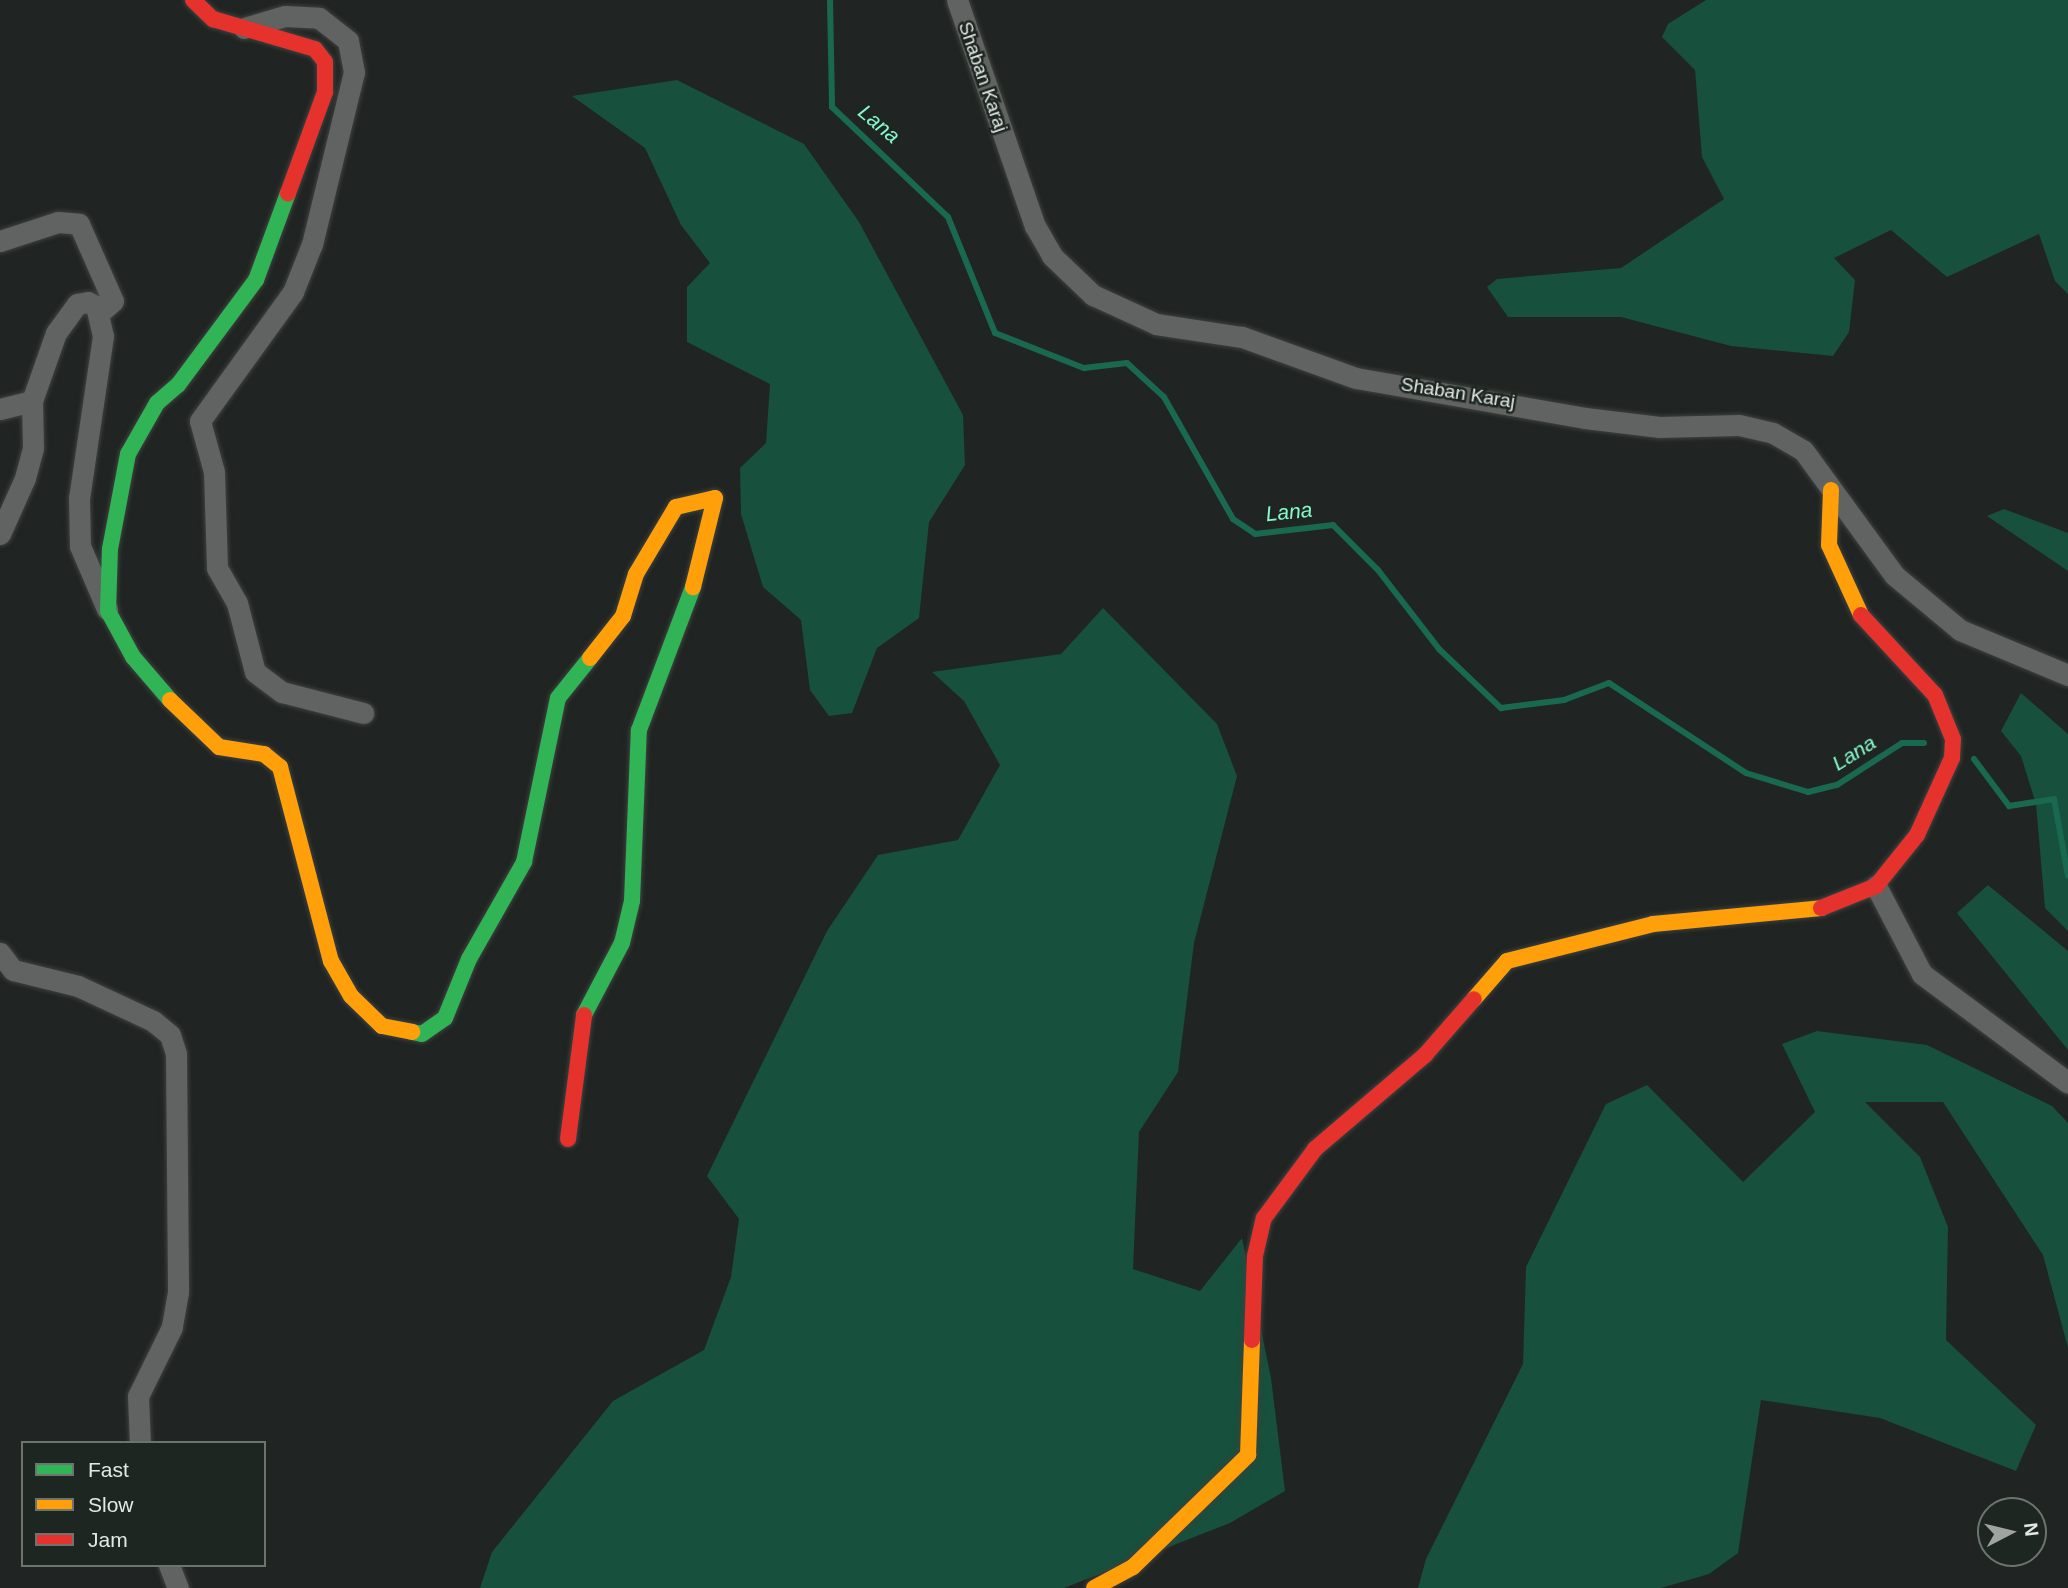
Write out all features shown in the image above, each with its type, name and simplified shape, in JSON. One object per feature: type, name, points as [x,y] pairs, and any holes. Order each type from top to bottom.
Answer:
[{"type":"street","points":[[108,611],[110,550],[128,454],[157,403],[178,385],[256,281],[320,119],[327,73],[315,49],[213,19],[193,0]]},
{"type":"street","name":"Shaban Karaj","points":[[957,0],[1035,226],[1071,278],[1111,305],[1156,324],[1242,337],[1356,378],[1585,418],[1659,427],[1739,425],[1773,433],[1803,450],[1894,575],[1960,630],[2068,675]]},
{"type":"street","points":[[244,28],[285,16],[319,18],[348,41],[354,72],[315,231],[293,292],[200,421],[214,472],[217,568],[237,603],[255,672],[282,692],[363,713]]},
{"type":"street","points":[[0,241],[58,222],[79,223],[113,301],[99,313]]},
{"type":"street","points":[[0,534],[33,448],[32,401],[66,315],[88,302],[99,313],[103,336],[79,498],[80,546],[108,611],[133,657],[200,734],[219,747],[264,754],[280,767],[331,961],[364,1012],[394,1030],[422,1034],[449,1011],[469,959],[524,862],[558,698],[623,616],[636,574],[676,507],[689,499],[715,498],[692,592],[639,730],[632,901],[622,943],[585,1005],[568,1139]]},
{"type":"street","points":[[0,409],[32,401]]},
{"type":"street","points":[[1094,1588],[1133,1567],[1248,1455],[1255,1256],[1264,1218],[1285,1185],[1315,1149],[1425,1055],[1507,961],[1653,924],[1811,912],[1876,886],[1917,835],[1952,758],[1953,739],[1935,695],[1868,627],[1840,581],[1829,545],[1831,490]]},
{"type":"street","points":[[1876,886],[1922,974],[2068,1083]]},
{"type":"street","points":[[0,953],[13,970],[78,986],[153,1021],[170,1035],[176,1054],[178,1292],[173,1327],[138,1396],[140,1441]]},
{"type":"street","points":[[170,1567],[178,1588]]},
{"type":"green space","points":[[1706,0],[2068,0],[2068,294],[2055,281],[2039,234],[1947,277],[1891,230],[1834,258],[1855,280],[1849,332],[1833,356],[1731,346],[1621,317],[1508,317],[1487,287],[1497,279],[1621,268],[1724,199],[1702,157],[1695,70],[1662,37],[1668,24]]},
{"type":"green space","points":[[677,80],[804,144],[859,222],[963,415],[965,465],[929,522],[919,618],[877,648],[852,713],[829,716],[810,690],[801,620],[763,587],[741,514],[740,468],[766,443],[770,384],[687,342],[687,287],[710,263],[681,225],[645,148],[572,96]]},
{"type":"green space","points":[[2004,509],[2068,533],[2068,571],[1987,516]]},
{"type":"green space","points":[[1103,608],[1217,724],[1237,776],[1194,943],[1178,1072],[1139,1132],[1133,1269],[1200,1291],[1242,1238],[1271,1378],[1285,1491],[1230,1523],[1064,1588],[480,1588],[492,1552],[613,1401],[704,1350],[731,1277],[739,1219],[707,1176],[827,931],[878,855],[958,840],[1000,765],[964,701],[932,672],[1061,654]]},
{"type":"green space","points":[[2021,693],[2068,734],[2068,931],[2045,908],[2036,804],[2021,756],[2001,731]]},
{"type":"green space","points":[[1988,885],[2068,951],[2068,1050],[1957,913]]},
{"type":"green space","points":[[1817,1031],[1927,1045],[2052,1106],[2068,1123],[2068,1348],[2043,1255],[1943,1102],[1865,1102],[1920,1157],[1948,1227],[1946,1340],[2036,1425],[2016,1471],[1880,1418],[1761,1400],[1738,1553],[1709,1574],[1661,1588],[1418,1588],[1426,1559],[1523,1364],[1526,1267],[1606,1104],[1647,1085],[1743,1182],[1815,1112],[1782,1044]]},
{"type":"waterway","name":"Lana","points":[[830,0],[832,107],[948,217],[995,333],[1084,368],[1127,363],[1164,397],[1233,519],[1255,534],[1333,525],[1378,570],[1439,649],[1501,708],[1564,700],[1609,683],[1746,773],[1808,792],[1837,785],[1902,743],[1924,743]]},
{"type":"waterway","name":"Lana","points":[[1974,759],[2009,806],[2054,799],[2068,876]]},
{"type":"traffic: fast","points":[[170,700],[133,657],[108,611],[110,549],[128,454],[157,403],[178,385],[256,280],[288,193]]},
{"type":"traffic: fast","points":[[584,1015],[622,943],[632,901],[639,730],[693,587]]},
{"type":"traffic: fast","points":[[412,1032],[422,1034],[445,1018],[469,959],[524,862],[558,698],[590,658]]},
{"type":"traffic: slow","points":[[1831,490],[1829,545],[1861,615]]},
{"type":"traffic: slow","points":[[590,658],[623,616],[636,574],[676,507],[715,498],[693,587]]},
{"type":"traffic: slow","points":[[170,700],[219,747],[264,754],[280,767],[331,961],[351,996],[382,1026],[412,1032]]},
{"type":"traffic: slow","points":[[1474,999],[1507,961],[1653,924],[1821,908]]},
{"type":"traffic: slow","points":[[1094,1588],[1133,1567],[1248,1455],[1252,1340]]},
{"type":"traffic: jam","points":[[193,0],[213,19],[315,49],[325,62],[325,92],[288,193]]},
{"type":"traffic: jam","points":[[1821,908],[1876,886],[1917,835],[1952,758],[1953,739],[1935,695],[1861,615]]},
{"type":"traffic: jam","points":[[1252,1340],[1255,1256],[1264,1218],[1315,1149],[1425,1055],[1474,999]]},
{"type":"traffic: jam","points":[[568,1139],[584,1015]]}]
